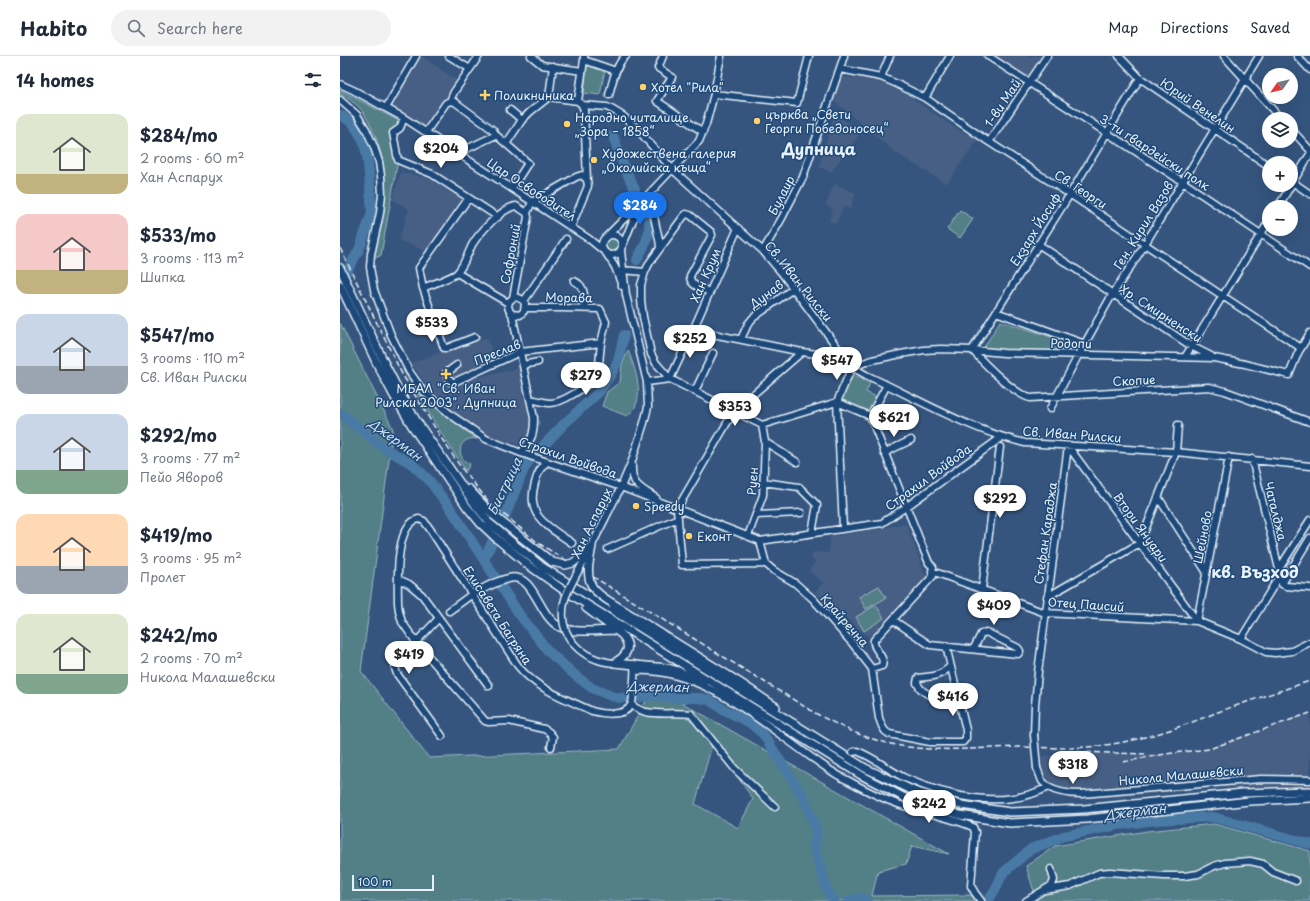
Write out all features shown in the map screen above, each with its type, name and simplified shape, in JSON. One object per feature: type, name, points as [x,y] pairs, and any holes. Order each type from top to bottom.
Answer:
[{"type":"main road","points":[[340,268],[398,388],[430,441],[470,490],[499,536],[542,575],[622,635],[626,641],[626,652],[634,670]]},
{"type":"main road","points":[[340,285],[384,379],[404,413],[476,519],[490,522],[552,562],[565,565],[584,561]]},
{"type":"main road","points":[[499,536],[562,580],[829,746],[865,768],[914,791],[961,805],[1010,812],[1084,809],[1243,793],[1310,791]]},
{"type":"main road","points":[[584,561],[592,545]]},
{"type":"main road","points":[[592,545],[584,561],[589,580],[598,594],[758,694],[829,746]]},
{"type":"main road","points":[[542,575],[861,776],[909,800],[960,815],[1010,823],[1079,820],[1249,800],[1310,798]]},
{"type":"main road","points":[[471,595],[504,580],[518,578],[528,585],[546,615],[562,628],[577,630],[615,630]]},
{"type":"main road","points":[[614,663],[622,658],[626,652]]},
{"type":"main road","points":[[614,663],[634,670],[653,666],[678,671],[725,690]]},
{"type":"street","points":[[386,108],[416,56]]},
{"type":"street","points":[[449,56],[470,69]]},
{"type":"street","points":[[426,132],[446,103],[450,100],[479,56]]},
{"type":"street","points":[[531,56],[542,65],[582,71]]},
{"type":"street","points":[[609,95],[616,71],[623,58],[626,56]]},
{"type":"street","points":[[663,56],[658,68],[672,77],[657,101],[703,132]]},
{"type":"street","name":"Хан Аспарух","points":[[606,237],[673,170],[699,141],[714,94],[721,56]]},
{"type":"street","points":[[714,94],[797,103],[809,56]]},
{"type":"street","name":"Булаир","points":[[764,251],[803,177],[844,56]]},
{"type":"street","points":[[881,77],[890,56]]},
{"type":"street","points":[[925,98],[950,56]]},
{"type":"street","name":"3-ти гвардейски полк","points":[[988,56],[1310,267]]},
{"type":"street","name":"1-ви Май","points":[[989,142],[1046,56]]},
{"type":"street","name":"Юрий Венелин","points":[[1119,56],[1140,78],[1262,161]]},
{"type":"street","points":[[1224,56],[1275,112]]},
{"type":"street","name":"Ген. Кирил Вазов","points":[[1050,409],[1112,294],[1145,244],[1260,56]]},
{"type":"street","points":[[1297,56],[1310,70]]},
{"type":"street","points":[[571,227],[588,186],[584,110],[580,103],[584,58],[616,71]]},
{"type":"street","points":[[506,144],[522,120],[549,97],[553,66]]},
{"type":"street","name":"Св. Георги","points":[[840,69],[881,77],[925,98],[989,142],[1070,194],[1301,348]]},
{"type":"street","name":"Екзарх Йосиф","points":[[972,350],[1070,194],[1140,78]]},
{"type":"street","name":"Цар Освободител","points":[[340,84],[404,118],[426,132],[589,239],[605,253]]},
{"type":"street","name":"Св. Иван Рилски","points":[[549,97],[607,107],[623,116],[639,131],[673,170],[764,251],[794,288],[852,367],[968,424],[1002,437],[1025,443],[1176,452],[1310,466]]},
{"type":"street","name":"Страхил Войвода","points":[[340,100],[357,115],[366,129],[379,162],[382,194],[380,213],[371,254],[371,279],[379,305],[400,354],[409,371],[423,391],[440,407],[486,439],[521,453],[621,487],[760,541],[882,522],[906,507],[1002,437]]},
{"type":"street","points":[[450,100],[455,102],[493,130],[496,135],[528,163],[512,188]]},
{"type":"street","points":[[510,110],[522,120]]},
{"type":"street","points":[[404,118],[400,128],[393,133],[398,160],[432,174],[498,217]]},
{"type":"street","points":[[458,153],[496,135]]},
{"type":"street","points":[[1298,137],[1310,150]]},
{"type":"street","points":[[1298,173],[1310,154]]},
{"type":"street","points":[[532,202],[579,176],[582,175],[587,180]]},
{"type":"street","points":[[1298,186],[1310,194]]},
{"type":"street","points":[[468,198],[419,268],[423,288],[444,348],[475,337]]},
{"type":"street","name":"Хан Аспарух","points":[[592,545],[621,487],[632,461],[646,416],[648,400],[647,382],[626,295],[622,270],[622,248],[633,220],[645,198]]},
{"type":"street","name":"Софроний","points":[[511,301],[528,216],[527,213],[532,202]]},
{"type":"street","points":[[423,288],[457,273],[474,243],[498,217],[514,206],[527,213]]},
{"type":"street","points":[[653,206],[654,218],[660,238],[660,247]]},
{"type":"street","points":[[710,292],[693,284],[690,280],[690,276],[712,235],[711,232],[690,215],[686,214],[660,247],[643,272],[641,285],[641,300],[651,354],[656,364],[670,379],[762,425],[837,402],[870,416],[911,520],[929,563],[933,567],[933,576],[874,640],[874,647],[883,658],[883,663],[882,666],[872,669]]},
{"type":"street","name":"Хан Крум","points":[[670,379],[738,228]]},
{"type":"street","points":[[589,239],[614,235],[618,236],[621,240],[622,248],[614,255],[605,253],[602,245],[606,237]]},
{"type":"street","points":[[1185,357],[1261,235]]},
{"type":"street","points":[[512,314],[520,315],[525,308],[524,301],[566,239]]},
{"type":"street","name":"Хр. Смирненски","points":[[1038,244],[1191,346],[1214,358]]},
{"type":"street","name":"Хан Аспарух","points":[[605,253],[615,267],[626,295]]},
{"type":"street","points":[[622,270],[643,272]]},
{"type":"street","points":[[457,273],[511,301],[519,298],[524,301]]},
{"type":"street","points":[[574,281],[580,283],[584,289],[584,308]]},
{"type":"street","name":"Дунав","points":[[741,339],[748,324],[753,318],[794,288]]},
{"type":"street","points":[[511,301],[508,309],[512,314],[534,418],[534,431],[530,441],[521,453]]},
{"type":"street","name":"Морава","points":[[525,308],[600,309],[606,322],[601,343]]},
{"type":"street","points":[[996,312],[1085,344]]},
{"type":"street","points":[[693,330],[802,352],[845,358]]},
{"type":"street","points":[[1301,348],[1310,333]]},
{"type":"street","points":[[530,399],[550,403],[559,402],[593,380],[598,374],[601,343]]},
{"type":"street","name":"Преслав","points":[[457,365],[446,372],[452,383],[520,352],[601,343]]},
{"type":"street","name":"Родопи","points":[[852,367],[872,360],[924,350],[972,350],[1004,353],[1214,358],[1289,375],[1301,348]]},
{"type":"street","name":"Скопие","points":[[972,350],[985,364],[1022,396],[1030,398],[1209,387],[1225,391],[1310,422]]},
{"type":"street","points":[[695,391],[713,352]]},
{"type":"street","points":[[760,541],[766,564],[682,565],[677,509],[734,411],[802,352]]},
{"type":"street","points":[[523,365],[538,362]]},
{"type":"street","points":[[843,528],[837,402],[852,367]]},
{"type":"street","points":[[647,382],[670,379]]},
{"type":"street","points":[[870,416],[887,384]]},
{"type":"street","name":"Руен","points":[[748,536],[763,495],[765,442],[762,425]]},
{"type":"street","points":[[1047,597],[1140,543],[1176,452],[1178,425]]},
{"type":"street","points":[[884,453],[912,440]]},
{"type":"street","points":[[765,442],[797,462]]},
{"type":"street","name":"Втори Януари","points":[[1068,446],[1197,621]]},
{"type":"street","name":"Стефан Караджа","points":[[1048,787],[1042,781],[1037,768],[1034,735],[1035,705],[1047,597],[1068,446]]},
{"type":"street","points":[[982,589],[1000,447]]},
{"type":"street","name":"Шейново","points":[[1197,621],[1229,457]]},
{"type":"street","name":"Чаталджа","points":[[1252,459],[1282,584]]},
{"type":"street","points":[[544,461],[532,491],[533,508],[543,522],[572,543]]},
{"type":"street","points":[[632,461],[631,474],[634,481],[666,504]]},
{"type":"street","points":[[763,482],[799,487],[817,505],[812,533]]},
{"type":"street","points":[[1158,497],[1206,571]]},
{"type":"street","points":[[756,515],[801,513]]},
{"type":"street","points":[[894,515],[911,520]]},
{"type":"street","points":[[608,549],[678,518]]},
{"type":"street","name":"Елисавета Багряна","points":[[398,579],[401,543],[411,522],[419,519],[424,521],[427,525],[471,595],[524,674],[553,693],[599,713],[611,714],[622,712],[632,704]]},
{"type":"street","points":[[1241,639],[1310,520]]},
{"type":"street","points":[[1310,538],[1282,584],[1286,586],[1310,588]]},
{"type":"street","name":"Хан Аспарух","points":[[584,561],[565,600],[563,613],[564,625],[570,639],[581,652],[594,659],[614,663]]},
{"type":"street","name":"Крайречна","points":[[766,564],[794,583],[813,599],[848,638],[872,669],[879,718],[885,731],[889,734],[930,742],[963,742],[966,738],[966,730],[957,695]]},
{"type":"street","name":"Отец Паисий","points":[[932,571],[1045,613],[1197,621],[1241,639],[1266,652],[1275,653],[1292,650],[1310,642]]},
{"type":"street","points":[[489,686],[418,592],[409,584],[398,579],[398,603],[402,622],[416,642],[485,721],[509,721],[544,729],[553,737],[551,747]]},
{"type":"street","points":[[449,611],[471,595]]},
{"type":"street","points":[[439,618],[396,666],[395,672],[442,736]]},
{"type":"street","points":[[893,620],[930,645],[974,648],[1018,654],[1020,651],[1018,648],[986,632],[981,634],[974,648]]},
{"type":"street","points":[[946,646],[957,695],[939,697],[932,696],[922,690],[917,683],[918,678],[934,676],[942,673],[950,667]]},
{"type":"street","points":[[775,807],[735,769],[691,714],[644,712],[632,704],[634,670],[660,671],[693,680],[731,701],[839,776],[906,807],[974,827],[975,832],[971,886],[981,901]]},
{"type":"street","points":[[853,752],[857,751],[866,754],[906,778],[951,794],[976,798],[1009,799],[1034,793],[1048,787]]},
{"type":"street","points":[[839,776],[843,770]]},
{"type":"street","name":"Никола Малашевски","points":[[1048,787],[1059,792],[1081,794],[1261,779],[1310,780]]},
{"type":"street","points":[[1045,890],[1070,886],[1099,873],[1110,872],[1184,876],[1198,874],[1214,866],[1225,863],[1250,861],[1263,864],[1273,872],[1296,881]]},
{"type":"street","points":[[1026,901],[1052,885],[1054,880],[1051,869]]},
{"type":"shaded area","points":[[418,56],[421,56],[458,81],[427,127],[390,106]]},
{"type":"shaded area","points":[[992,56],[1042,56],[1027,78]]},
{"type":"shaded area","points":[[842,77],[879,79],[896,86],[961,132],[979,137],[947,184],[896,153],[833,100]]},
{"type":"shaded area","points":[[835,113],[861,132],[831,172],[819,167]]},
{"type":"shaded area","points":[[401,172],[430,179],[462,199],[426,251],[399,240],[409,209],[392,199]]},
{"type":"shaded area","points":[[834,184],[856,193],[850,209],[843,206],[836,224],[829,221],[833,209],[826,205]]},
{"type":"shaded area","points":[[487,338],[495,360],[471,370],[476,378],[521,368],[531,431],[522,446],[488,436],[438,401],[411,363],[469,341]]},
{"type":"shaded area","points":[[906,524],[926,577],[869,637],[815,592],[823,583],[809,571],[815,562],[811,558],[813,552],[829,553],[830,537]]},
{"type":"shaded area","points":[[1310,713],[1310,788],[1221,787],[1117,797],[1069,799],[1058,793],[1044,780],[1042,757],[1068,752],[1165,754],[1195,752],[1222,745]]},
{"type":"green space","points":[[587,65],[605,69],[600,95],[584,93]]},
{"type":"green space","points":[[340,90],[397,120],[398,122],[393,133],[398,160],[381,255],[374,258],[384,211],[384,167],[375,135],[366,117],[358,106],[340,94]]},
{"type":"green space","points":[[960,210],[973,219],[960,238],[947,229]]},
{"type":"green space","points":[[612,238],[617,240],[619,245],[617,250],[612,252],[607,250],[605,245],[607,240]]},
{"type":"green space","points":[[1000,321],[1074,344],[1073,351],[983,349]]},
{"type":"green space","points":[[340,323],[393,429],[361,671],[429,758],[619,749],[654,687],[949,854],[912,846],[906,864],[878,871],[872,896],[974,895],[983,901],[340,901]],"holes":[[[713,742],[753,799],[738,828],[695,804]]]},
{"type":"green space","points":[[628,350],[634,366],[638,384],[638,394],[637,402],[633,410],[627,416],[602,406],[607,392],[620,382],[622,365]]},
{"type":"green space","points":[[405,369],[419,390],[437,408],[477,439],[466,440],[461,447],[460,452],[462,457],[470,464],[466,471],[418,396],[403,370]]},
{"type":"green space","points":[[851,374],[870,383],[866,392],[878,398],[869,415],[840,401]]},
{"type":"green space","points":[[879,586],[886,598],[866,609],[859,597]]},
{"type":"green space","points":[[876,605],[884,618],[864,631],[856,617]]},
{"type":"green space","points":[[1214,824],[1310,851],[1310,901],[1037,901],[1026,866],[1055,846],[1147,831]]},
{"type":"waterway","name":"Джерман","points":[[340,115],[353,123],[363,140],[367,155],[372,213],[359,250],[340,283]]},
{"type":"waterway","name":"Бистрица","points":[[613,136],[625,169],[635,190]]},
{"type":"waterway","name":"Бистрица","points":[[637,260],[648,237],[649,219],[647,212]]},
{"type":"waterway","name":"Бистрица","points":[[484,559],[506,514],[528,462],[564,424],[599,392],[618,361],[624,335]]},
{"type":"waterway","name":"Джерман","points":[[340,413],[386,449],[412,464],[428,479],[451,509],[519,614],[549,652],[576,676],[592,688],[619,698],[656,696],[699,698],[709,700],[750,723],[763,734],[804,798],[817,832],[814,847],[827,890],[834,901]]},
{"type":"waterway","name":"Джерман","points":[[988,901],[1003,873],[1031,849],[1064,836],[1118,825],[1156,820],[1213,817],[1310,844]]},
{"type":"waterway","name":"Джерман","points":[[849,901],[860,898],[868,901]]},
{"type":"railway","points":[[340,248],[402,374],[460,466],[488,501],[538,543],[815,713],[851,731],[891,744],[928,749],[1020,747],[1070,748],[1100,746],[1121,743],[1160,733],[1310,681]]},
{"type":"railway","points":[[1123,762],[1165,754],[1209,749],[1310,713]]},
{"type":"railway","points":[[1077,752],[1145,754]]},
{"type":"place","name":"Хотел \"Рила\"","points":[[643,87]]},
{"type":"place","name":"Поликниника","points":[[485,95]]},
{"type":"place","name":"църква „Свети Георги Победоносец“","points":[[757,121]]},
{"type":"place","name":"Народно читалище „Зора – 1858“","points":[[567,124]]},
{"type":"place","name":"Художествена галерия „Околийска къща“","points":[[594,160]]},
{"type":"place","name":"МБАЛ \"Св. Иван Рилски 2003\", Дупница","points":[[446,374]]},
{"type":"place","name":"Speedy","points":[[636,506]]},
{"type":"place","name":"Еконт","points":[[689,536]]},
{"type":"district","name":"Дупница","points":[[819,148]]},
{"type":"district","name":"кв. Възход","points":[[1255,571]]}]
